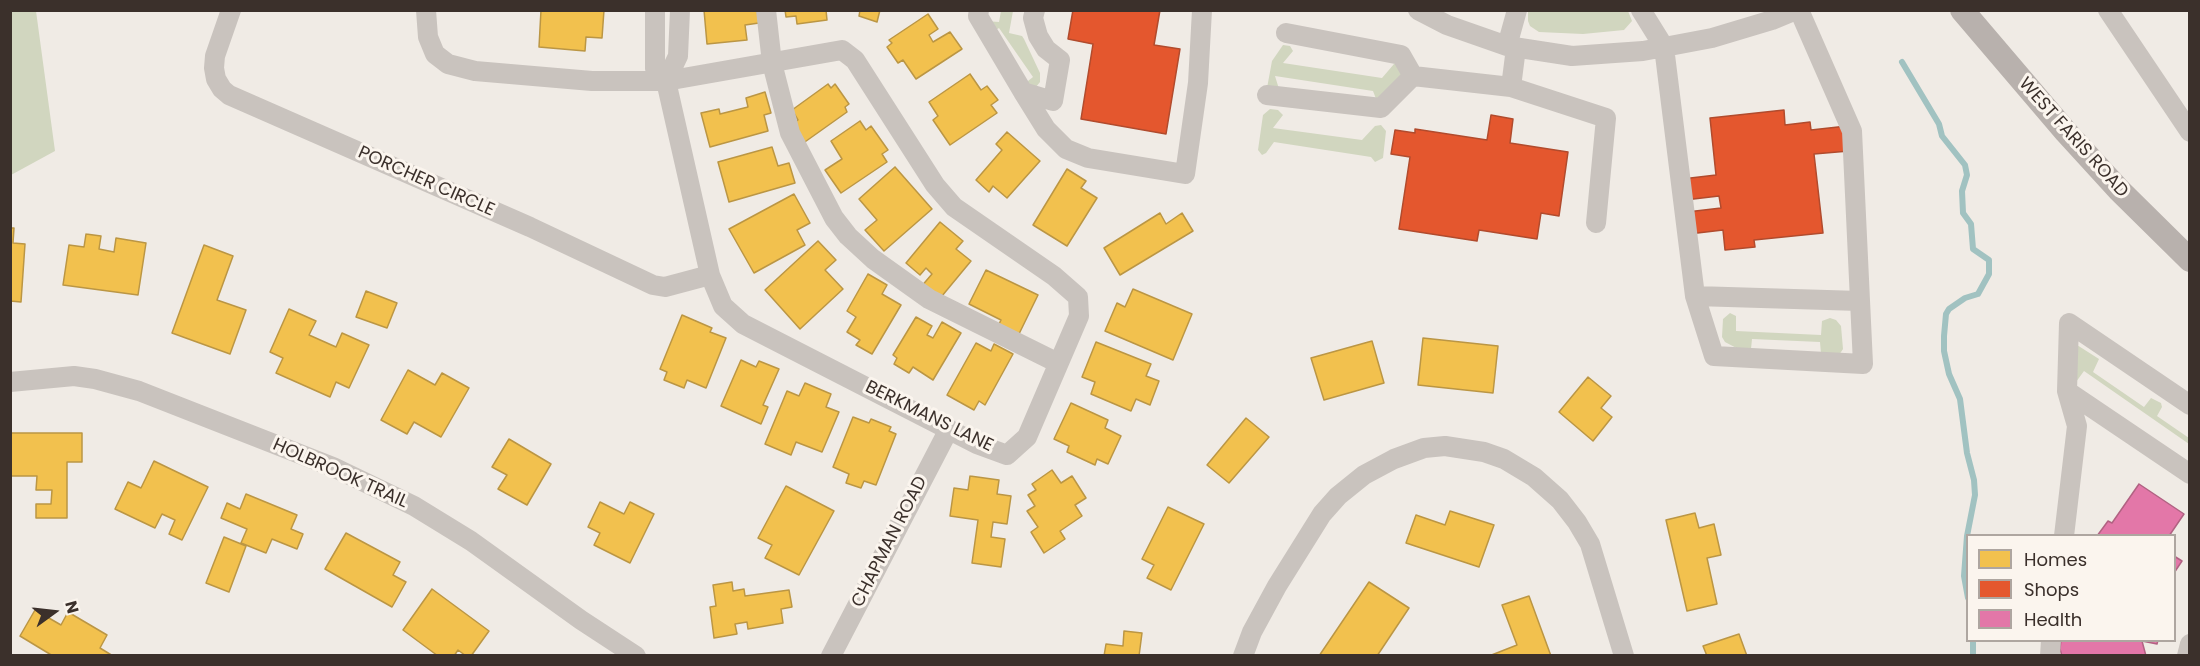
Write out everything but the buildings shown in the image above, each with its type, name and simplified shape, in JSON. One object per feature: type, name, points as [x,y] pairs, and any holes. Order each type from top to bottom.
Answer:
[{"type":"main road","name":"WEST FARIS ROAD","points":[[1962,10],[2096,165],[2190,260]]},
{"type":"street","name":"PORCHER CIRCLE","points":[[231,10],[215,56],[214,68],[216,79],[229,95],[530,227],[653,285],[665,287],[710,275]]},
{"type":"street","points":[[426,10],[428,37],[435,54],[448,64],[475,71],[592,81],[666,81],[678,56],[680,10]]},
{"type":"street","name":"BERKMANS LANE","points":[[655,10],[655,69],[666,81],[710,275],[723,306],[743,324],[977,444],[1007,455],[1027,437],[1079,316],[1078,297],[1054,276],[954,207],[935,185],[855,60],[843,50],[666,81]]},
{"type":"street","points":[[766,10],[772,63],[790,133],[834,218],[848,236],[873,259],[929,299],[1058,363]]},
{"type":"street","points":[[979,10],[978,16],[1023,93],[1046,129],[1066,149],[1088,158],[1185,174],[1198,83],[1202,10]]},
{"type":"street","points":[[1023,93],[1053,101],[1060,60],[1046,49],[1038,36],[1033,18],[1035,10]]},
{"type":"street","points":[[1418,10],[1447,25],[1511,47],[1572,56],[1643,51],[1664,47],[1712,39],[1772,21],[1798,10],[1852,131],[1863,364],[1714,356],[1695,296],[1664,47],[1641,10]]},
{"type":"street","points":[[1511,87],[1511,47],[1517,10]]},
{"type":"street","points":[[2108,10],[2190,132]]},
{"type":"street","points":[[1286,33],[1401,54],[1413,76]]},
{"type":"street","points":[[1413,76],[1511,87],[1606,118],[1596,224]]},
{"type":"street","points":[[1267,95],[1381,108],[1413,76]]},
{"type":"street","points":[[1695,296],[1860,301]]},
{"type":"street","points":[[2064,534],[2077,426],[2067,391],[2069,323],[2190,405]]},
{"type":"street","name":"HOLBROOK TRAIL","points":[[10,382],[74,376],[95,379],[139,391],[333,467],[414,506],[462,535],[636,656]]},
{"type":"street","points":[[2067,391],[2190,474]]},
{"type":"street","name":"CHAPMAN ROAD","points":[[831,656],[949,429]]},
{"type":"street","points":[[1243,656],[1251,632],[1276,586],[1322,514],[1338,496],[1364,475],[1394,459],[1424,448],[1445,446],[1484,452],[1504,459],[1534,477],[1560,501],[1577,522],[1590,544],[1624,656]]},
{"type":"street","points":[[2187,656],[2190,644]]},
{"type":"green space","points":[[11,10],[36,11],[55,151],[11,175]]},
{"type":"green space","points":[[1001,11],[1013,11],[1009,33],[1022,36],[1024,39],[1040,73],[1040,82],[1036,87],[1023,85],[1033,77],[999,28],[988,35],[985,21],[999,22]]},
{"type":"green space","points":[[1528,11],[1628,11],[1632,21],[1624,30],[1583,34],[1539,32],[1530,26]]},
{"type":"green space","points":[[1283,45],[1290,46],[1293,51],[1283,63],[1382,78],[1394,64],[1406,70],[1380,109],[1373,91],[1275,76],[1279,89],[1267,88],[1272,61]]},
{"type":"green space","points":[[1270,109],[1278,110],[1283,115],[1273,128],[1362,140],[1375,126],[1381,125],[1386,131],[1383,158],[1375,162],[1371,157],[1274,142],[1262,155],[1258,150],[1263,115]]},
{"type":"green space","points":[[1730,313],[1736,316],[1736,331],[1821,335],[1822,321],[1830,318],[1836,320],[1841,326],[1843,349],[1839,355],[1821,354],[1820,342],[1752,339],[1751,349],[1744,352],[1725,342],[1722,337],[1723,319]]},
{"type":"green space","points":[[2077,345],[2099,359],[2093,372],[2144,407],[2151,398],[2161,403],[2162,407],[2157,416],[2189,438],[2189,444],[2084,371],[2076,382]]},
{"type":"waterway","points":[[1902,62],[1939,124],[1942,136],[1965,165],[1967,175],[1962,191],[1963,213],[1971,224],[1973,249],[1989,260],[1989,274],[1978,294],[1965,298],[1949,309],[1946,314],[1944,336],[1944,351],[1949,374],[1960,399],[1967,453],[1974,480],[1975,495],[1967,534]]},
{"type":"waterway","points":[[1966,549],[1964,576],[1966,587]]},
{"type":"waterway","points":[[1973,642],[1973,656]]}]
